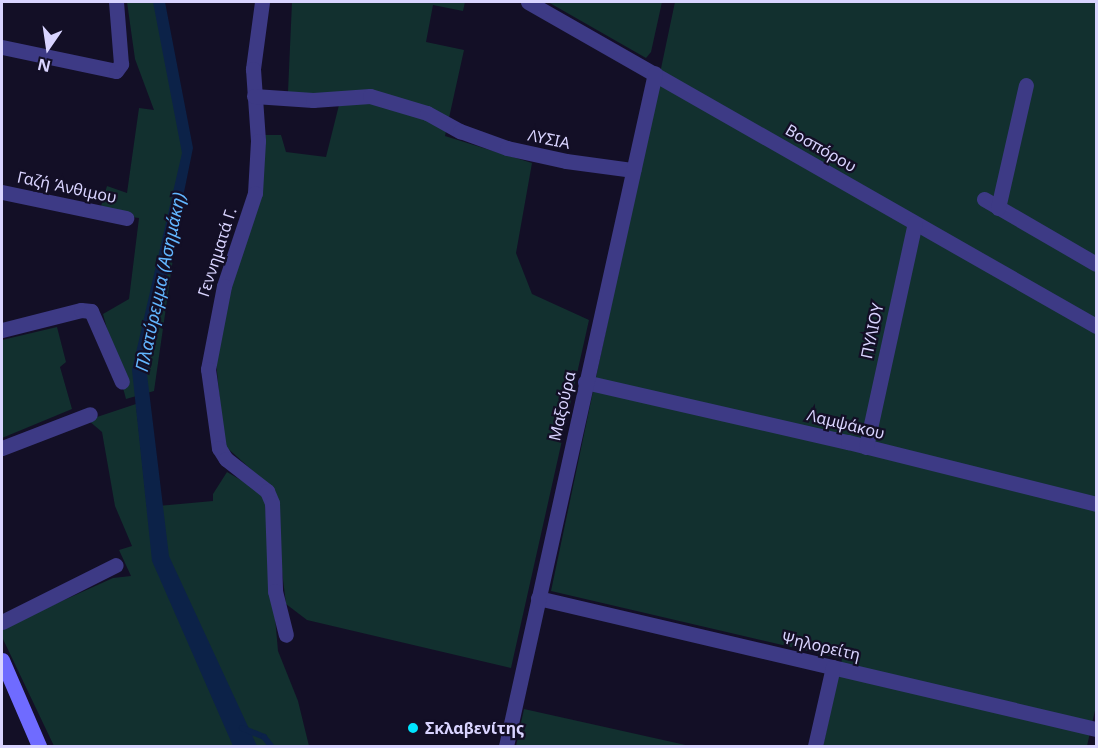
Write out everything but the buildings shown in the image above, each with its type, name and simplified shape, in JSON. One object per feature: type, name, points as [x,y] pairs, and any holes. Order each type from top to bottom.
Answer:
[{"type":"main road","points":[[2,660],[4,676],[39,747]]},
{"type":"street","points":[[2,47],[113,72],[121,64],[116,2]]},
{"type":"street","name":"Γεννηματά Γ.","points":[[262,2],[253,65],[258,141],[255,193],[224,285],[208,369],[219,448],[226,459],[267,491],[273,513],[275,591],[286,635]]},
{"type":"street","name":"Βοσπόρου","points":[[528,2],[1096,326]]},
{"type":"street","name":"Μαξούρα","points":[[506,747],[655,73]]},
{"type":"street","points":[[998,208],[1026,85]]},
{"type":"street","name":"ΛΥΣΙΑ","points":[[254,96],[313,100],[370,96],[427,113],[460,131],[537,156],[633,170]]},
{"type":"street","name":"Γαζή Άνθιμου","points":[[2,192],[126,218]]},
{"type":"street","points":[[984,199],[1096,264]]},
{"type":"street","name":"ΠΥΛΙΟΥ","points":[[866,447],[915,223]]},
{"type":"street","points":[[2,330],[81,310],[92,311],[122,382]]},
{"type":"street","name":"Λαμψάκου","points":[[585,382],[866,447],[1096,504]]},
{"type":"street","points":[[2,448],[90,414]]},
{"type":"street","points":[[2,622],[116,565]]},
{"type":"street","name":"Ψηλορείτη","points":[[538,598],[1096,729]]},
{"type":"street","points":[[815,747],[833,667]]},
{"type":"green space","points":[[127,2],[162,2],[187,161],[154,391],[126,399],[103,314],[129,299],[139,218],[99,213],[107,186],[127,193],[139,108],[154,110],[135,59]]},
{"type":"green space","points":[[292,2],[465,2],[463,11],[433,5],[426,42],[464,50],[445,136],[532,163],[516,253],[532,294],[589,320],[511,668],[307,620],[286,604],[272,488],[224,445],[216,361],[232,278],[263,183],[263,135],[281,135],[286,152],[326,157],[339,105],[313,94],[288,92]]},
{"type":"green space","points":[[548,2],[662,2],[651,52],[646,58]]},
{"type":"green space","points":[[675,2],[1096,2],[1096,706],[1087,746],[823,746],[842,659],[551,591]]},
{"type":"green space","points":[[57,327],[66,362],[60,367],[72,409],[2,438],[2,340]]},
{"type":"green space","points":[[136,404],[147,507],[213,501],[213,494],[227,472],[260,491],[265,503],[278,651],[298,701],[309,746],[54,746],[2,637],[2,628],[113,578],[131,576],[119,550],[132,546],[115,506],[102,432],[88,420]]},
{"type":"green space","points":[[524,709],[690,746],[516,746]]},
{"type":"water","name":"Πλατύρεμμα (Ασημάκη)","points":[[153,2],[165,2],[193,148],[147,374],[169,556],[257,746],[233,746],[152,561],[132,370],[182,153]]},
{"type":"waterway","points":[[242,728],[264,737],[271,746]]},
{"type":"place","name":"Σκλαβενίτης","points":[[413,728]]}]
